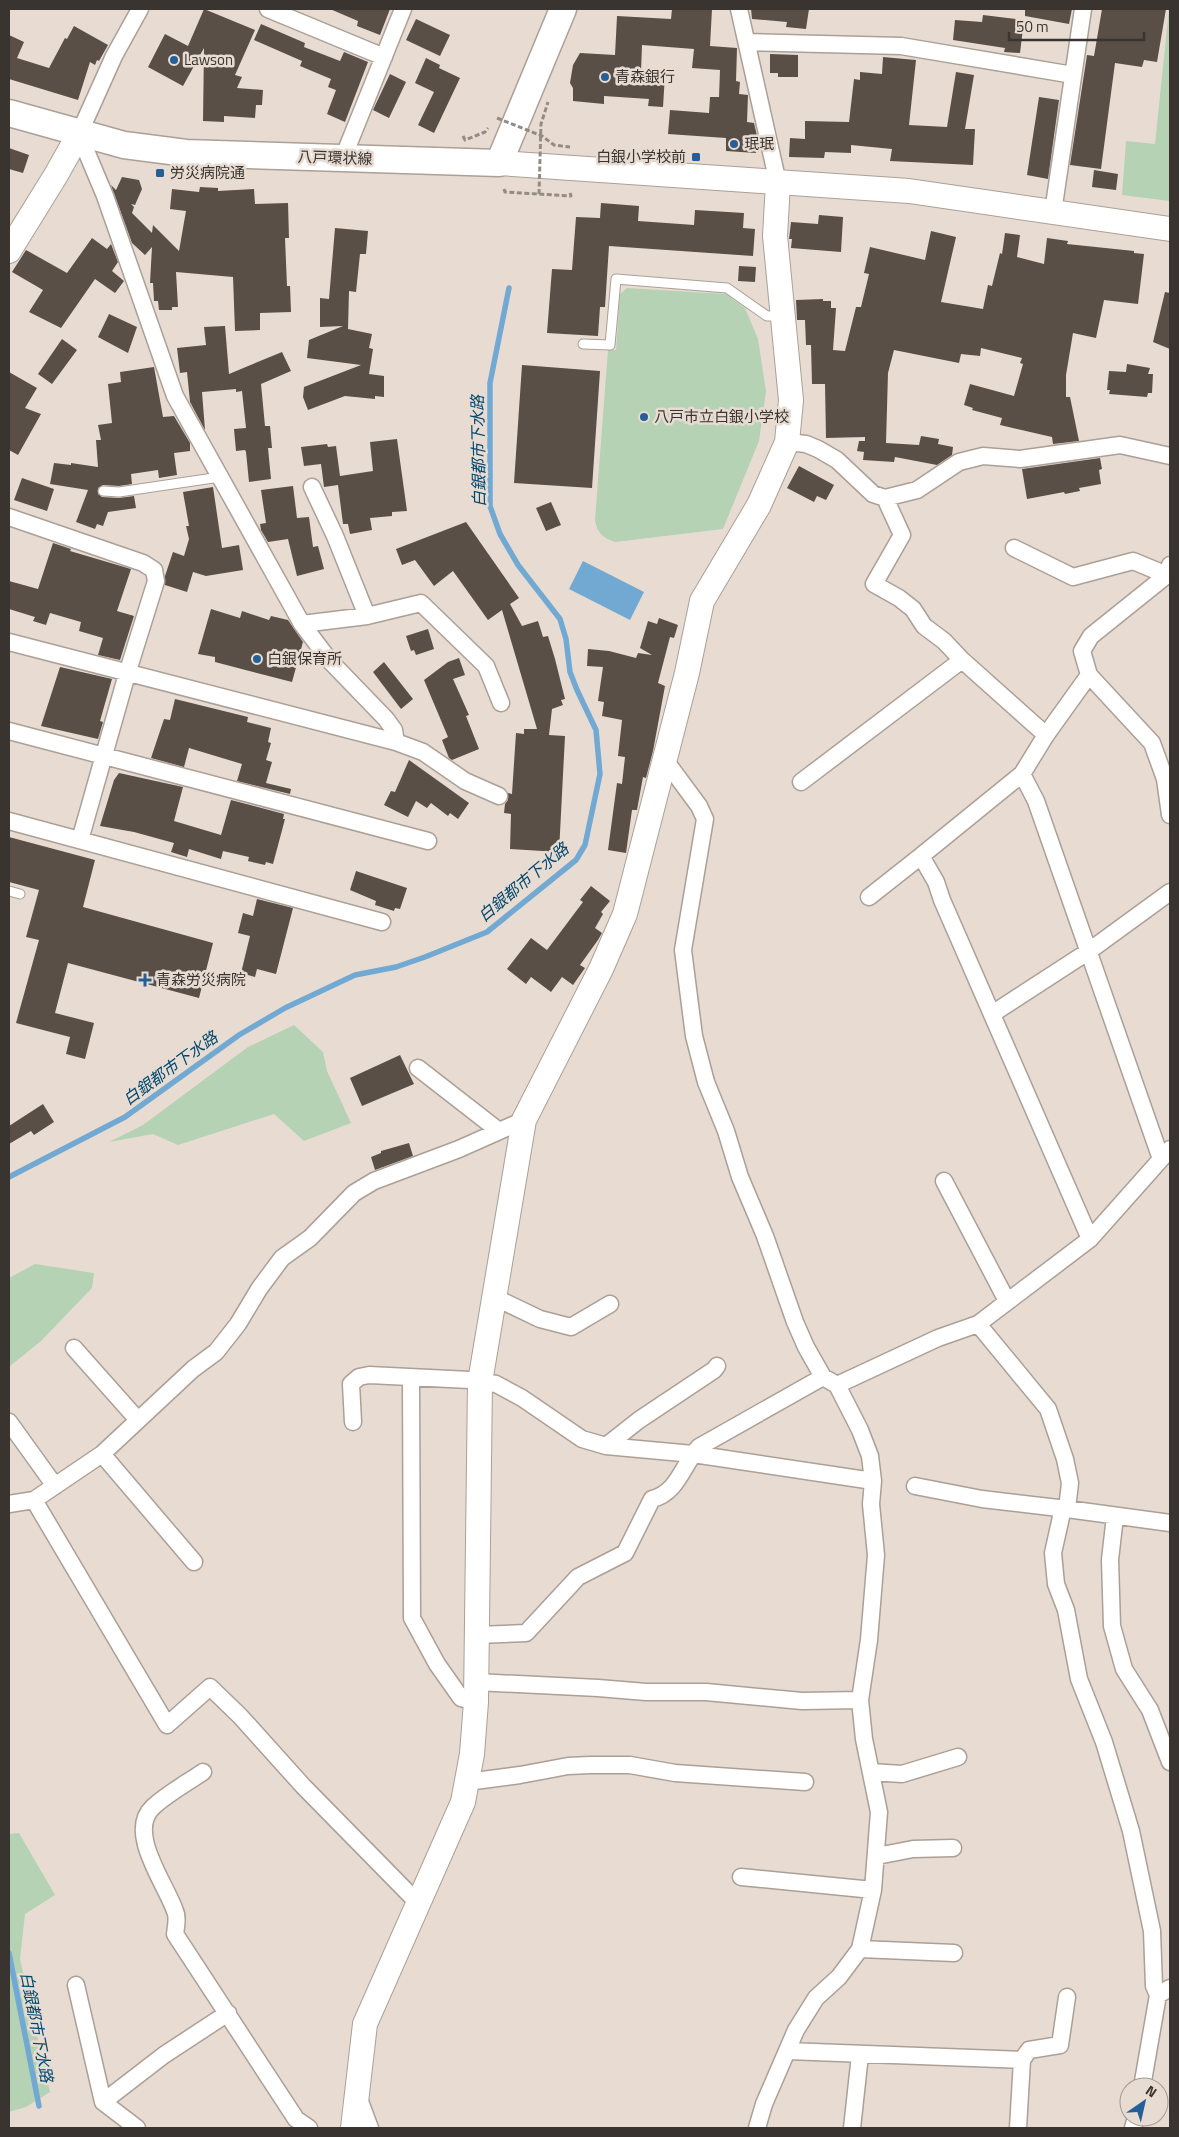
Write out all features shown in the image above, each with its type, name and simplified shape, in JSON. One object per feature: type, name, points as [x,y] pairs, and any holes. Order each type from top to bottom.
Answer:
[{"type":"main road","points":[[499,163],[563,9]]},
{"type":"main road","name":"八戸環状線","points":[[9,113],[124,145],[186,153],[499,163]]},
{"type":"street","points":[[9,251],[56,176],[79,134],[114,56],[140,9]]},
{"type":"street","points":[[268,9],[384,57]]},
{"type":"street","points":[[343,158],[404,9]]},
{"type":"street","points":[[353,2128],[365,2024],[463,1802],[472,1754],[476,1692],[480,1382],[524,1120],[601,969],[626,914],[687,673],[702,601],[759,505],[787,442],[791,400],[775,236],[778,183],[739,9]]},
{"type":"street","points":[[1053,212],[1083,9]]},
{"type":"street","points":[[747,42],[901,46],[1074,75]]},
{"type":"street","points":[[79,134],[106,196],[174,396],[302,624],[330,661],[386,719],[394,730],[396,742]]},
{"type":"street","points":[[499,163],[909,191],[1170,229]]},
{"type":"street","points":[[787,442],[806,444],[818,449],[837,460],[873,494],[885,498],[917,490],[960,462],[984,456],[1020,459],[1120,445],[1170,456]]},
{"type":"street","points":[[312,487],[335,536],[368,616]]},
{"type":"street","points":[[885,498],[902,535],[874,584],[913,609],[924,626],[944,641],[962,660],[1046,735]]},
{"type":"street","points":[[9,517],[143,562],[154,570],[156,581],[126,674],[80,840]]},
{"type":"street","points":[[1014,548],[1073,577],[1133,561],[1168,570]]},
{"type":"street","points":[[1168,570],[1091,636],[1082,651],[1089,675],[1152,743],[1165,779],[1170,815]]},
{"type":"street","points":[[302,624],[368,616],[421,603],[486,666],[501,703]]},
{"type":"street","points":[[9,642],[126,674],[396,742],[423,752],[466,781],[499,796]]},
{"type":"street","points":[[801,782],[962,660]]},
{"type":"street","points":[[869,897],[1022,774],[1046,735],[1089,675]]},
{"type":"street","points":[[9,731],[428,841]]},
{"type":"street","points":[[665,760],[699,806],[704,819],[683,950],[694,1036],[706,1082],[726,1131],[740,1177],[765,1236],[795,1322],[806,1347],[823,1377],[837,1385],[860,1430],[870,1456],[873,1481],[871,1504],[876,1555],[869,1633],[860,1700],[864,1738],[879,1812],[873,1890],[860,1949],[839,1977],[816,1998],[796,2030],[764,2104],[757,2128]]},
{"type":"street","points":[[837,1385],[938,1338],[978,1324],[1090,1240],[1166,1154],[1089,951],[1036,801],[1022,774]]},
{"type":"street","points":[[9,821],[382,922]]},
{"type":"street","points":[[921,856],[936,882],[942,900],[1090,1240]]},
{"type":"street","points":[[992,1014],[1089,951],[1170,892]]},
{"type":"street","points":[[418,1068],[499,1131]]},
{"type":"street","points":[[9,1504],[34,1500],[102,1454],[137,1419],[193,1369],[216,1352],[238,1324],[259,1289],[282,1258],[310,1238],[354,1193],[374,1181],[459,1149],[524,1120]]},
{"type":"street","points":[[944,1181],[1007,1301]]},
{"type":"street","points":[[494,1297],[540,1319],[571,1327],[610,1304]]},
{"type":"street","points":[[978,1324],[1048,1410],[1065,1459],[1070,1483],[1054,1553],[1055,1578],[1066,1610],[1079,1679],[1104,1742],[1131,1831],[1152,1931],[1154,1986],[1164,1992],[1144,2077]]},
{"type":"street","points":[[74,1348],[137,1419]]},
{"type":"street","points":[[606,1446],[639,1420],[714,1370],[717,1366]]},
{"type":"street","points":[[353,1422],[351,1384],[359,1377],[369,1375],[470,1380],[496,1384],[522,1398],[582,1439],[606,1446],[693,1454],[873,1481]]},
{"type":"street","points":[[477,1635],[526,1633],[578,1577],[625,1553],[652,1499],[660,1497],[680,1478],[699,1447],[823,1377]]},
{"type":"street","points":[[411,1378],[412,1618],[437,1664],[461,1698],[476,1692],[598,1688],[646,1692],[706,1692],[802,1701],[860,1700]]},
{"type":"street","points":[[9,1422],[55,1486]]},
{"type":"street","points":[[102,1454],[194,1562]]},
{"type":"street","points":[[915,1486],[982,1499],[1065,1508],[1170,1523]]},
{"type":"street","points":[[34,1500],[167,1725],[210,1687],[240,1716],[303,1786],[418,1904]]},
{"type":"street","points":[[1115,1516],[1110,1560],[1112,1626],[1124,1669],[1150,1710],[1170,1762]]},
{"type":"street","points":[[871,1772],[902,1774],[958,1757]]},
{"type":"street","points":[[467,1782],[568,1766],[600,1765],[630,1765],[675,1773],[806,1782]]},
{"type":"street","points":[[204,1772],[152,1808],[144,1818],[143,1834],[149,1855],[176,1913],[175,1934],[296,2118],[309,2128]]},
{"type":"street","points":[[877,1856],[913,1849],[953,1848]]},
{"type":"street","points":[[741,1877],[873,1890]]},
{"type":"street","points":[[860,1949],[954,1953]]},
{"type":"street","points":[[76,1985],[104,2102],[137,2128]]},
{"type":"street","points":[[1018,2128],[1022,2060],[1029,2050],[1060,2045],[1067,1997]]},
{"type":"street","points":[[104,2102],[164,2055],[228,2013]]},
{"type":"street","points":[[787,2051],[1022,2060]]},
{"type":"street","points":[[852,2128],[860,2055]]},
{"type":"street","points":[[358,2094],[370,2128]]},
{"type":"lane","points":[[583,344],[610,345],[616,279],[727,288],[766,316],[782,316]]},
{"type":"lane","points":[[103,491],[119,492],[220,477]]},
{"type":"lane","points":[[9,891],[20,894]]},
{"type":"path","points":[[539,194],[542,119],[548,102]]},
{"type":"path","points":[[462,136],[465,140],[485,132],[497,118],[499,112]]},
{"type":"path","points":[[497,118],[542,136],[554,145],[570,147]]},
{"type":"path","points":[[504,189],[504,192],[571,196],[570,193]]},
{"type":"green space","points":[[1169,9],[1170,201],[1122,195],[1126,141],[1155,144]]},
{"type":"green space","points":[[627,288],[726,294],[745,308],[758,339],[766,391],[759,441],[723,529],[615,542],[604,537],[597,528],[595,520],[608,350],[616,350],[620,294]]},
{"type":"green space","points":[[294,1025],[323,1052],[327,1071],[351,1123],[304,1141],[274,1114],[178,1145],[153,1134],[109,1142],[143,1125],[248,1047]]},
{"type":"green space","points":[[35,1264],[94,1273],[92,1288],[41,1341],[9,1367],[9,1278]]},
{"type":"green space","points":[[19,1833],[55,1895],[25,1914],[20,1959],[50,2092],[26,2107],[9,2112],[9,1834]]},
{"type":"water","points":[[583,561],[644,592],[630,620],[569,589]]},
{"type":"building","points":[[204,9],[255,30],[235,75],[242,77],[237,88],[263,90],[262,105],[256,105],[255,118],[224,116],[224,122],[203,121],[204,48],[183,86],[148,67],[165,34],[188,46]]},
{"type":"building","points":[[330,9],[390,9],[380,35],[357,26],[358,21]]},
{"type":"building","points":[[672,9],[712,9],[710,46],[737,48],[736,81],[740,82],[739,94],[748,95],[747,122],[754,123],[757,136],[756,153],[726,151],[726,138],[668,134],[670,110],[709,113],[710,97],[719,97],[720,70],[692,68],[694,49],[642,45],[641,72],[665,74],[663,107],[648,106],[649,99],[604,96],[604,104],[573,101],[573,88],[570,83],[573,65],[580,53],[615,55],[617,16],[671,19]]},
{"type":"building","points":[[751,9],[809,9],[806,29],[786,27],[787,22],[752,19]]},
{"type":"building","points":[[1025,9],[1072,9],[1069,24],[1025,16]]},
{"type":"building","points":[[1102,9],[1166,9],[1157,62],[1144,60],[1142,67],[1115,63],[1101,169],[1070,165],[1087,55],[1094,56]]},
{"type":"building","points":[[983,15],[1024,20],[1020,53],[1004,52],[1005,48],[953,40],[955,20],[982,22]]},
{"type":"building","points":[[416,19],[450,35],[440,56],[406,40]]},
{"type":"building","points":[[261,24],[305,43],[304,47],[340,61],[344,52],[368,62],[345,122],[327,114],[336,90],[328,87],[331,79],[300,66],[302,61],[254,40]]},
{"type":"building","points":[[74,26],[108,45],[95,65],[90,62],[78,100],[9,79],[9,35],[24,42],[17,58],[49,68],[65,38],[67,39]]},
{"type":"building","points":[[770,54],[798,55],[798,77],[778,77],[778,73],[770,73]]},
{"type":"building","points":[[883,57],[916,60],[909,125],[947,127],[956,72],[974,75],[965,129],[975,129],[973,165],[890,161],[892,149],[851,145],[851,153],[825,152],[824,158],[789,157],[790,138],[805,139],[805,121],[849,122],[854,79],[860,80],[860,72],[882,74]]},
{"type":"building","points":[[426,58],[440,65],[439,68],[460,78],[434,133],[418,125],[434,92],[415,83]]},
{"type":"building","points":[[390,74],[406,82],[389,118],[373,110]]},
{"type":"building","points":[[1039,97],[1059,100],[1048,179],[1027,175]]},
{"type":"building","points":[[9,148],[29,155],[23,173],[9,169]]},
{"type":"building","points":[[1094,170],[1118,174],[1116,190],[1092,187]]},
{"type":"building","points":[[122,177],[139,180],[142,189],[135,205],[131,204],[134,207],[132,213],[152,233],[153,225],[179,251],[186,211],[170,209],[172,189],[199,192],[200,187],[218,188],[218,191],[254,189],[255,204],[288,203],[289,238],[285,238],[287,286],[290,286],[291,312],[260,313],[260,330],[235,331],[233,277],[176,272],[178,307],[172,307],[172,310],[159,310],[158,301],[154,301],[153,283],[150,283],[152,247],[145,255],[132,243],[111,185],[116,190]]},
{"type":"building","points":[[601,203],[639,206],[638,221],[694,225],[695,210],[744,213],[743,228],[755,229],[753,256],[609,246],[605,307],[600,307],[598,336],[547,333],[552,269],[572,270],[576,217],[600,218]]},
{"type":"building","points":[[819,215],[843,217],[841,252],[791,248],[792,239],[789,239],[791,222],[818,224]]},
{"type":"building","points":[[335,228],[368,231],[366,254],[360,254],[356,292],[349,291],[348,329],[372,334],[369,348],[373,349],[369,374],[384,376],[384,397],[375,396],[375,399],[345,396],[308,410],[303,397],[304,387],[361,365],[307,358],[309,340],[343,326],[320,327],[320,298],[329,299]]},
{"type":"building","points":[[931,231],[956,237],[941,302],[983,309],[988,285],[992,286],[1000,253],[1002,254],[1005,233],[1020,235],[1017,257],[1044,264],[1047,238],[1068,241],[1067,244],[1134,251],[1134,253],[1144,254],[1138,304],[1104,300],[1096,338],[1073,333],[1066,375],[1066,397],[1070,397],[1079,441],[1053,444],[1052,437],[1000,425],[1002,418],[972,410],[973,408],[964,405],[970,384],[1014,396],[1023,364],[1020,363],[1022,358],[981,348],[980,356],[961,354],[959,363],[894,350],[888,373],[886,443],[919,445],[921,436],[939,439],[938,444],[953,447],[952,455],[937,465],[895,457],[894,462],[863,460],[864,452],[857,451],[859,441],[865,441],[865,437],[826,438],[825,384],[812,384],[811,345],[806,345],[805,320],[797,320],[796,300],[823,299],[823,301],[831,301],[831,308],[836,308],[833,350],[845,351],[856,307],[861,307],[869,274],[864,273],[870,247],[925,260]]},
{"type":"building","points":[[92,238],[107,249],[111,244],[118,262],[112,271],[124,281],[115,293],[95,279],[61,328],[29,312],[43,290],[12,272],[26,250],[67,273]]},
{"type":"building","points":[[739,266],[756,267],[755,282],[738,281]]},
{"type":"building","points":[[1165,292],[1170,293],[1170,349],[1153,342]]},
{"type":"building","points":[[109,314],[137,327],[128,353],[98,337]]},
{"type":"building","points":[[225,326],[229,374],[282,352],[291,371],[261,384],[265,426],[270,426],[272,448],[268,448],[271,479],[249,482],[246,452],[245,450],[236,451],[234,429],[246,428],[242,391],[236,392],[236,389],[202,392],[205,430],[190,402],[187,372],[180,373],[177,348],[206,345],[204,327]]},
{"type":"building","points":[[62,339],[77,350],[52,384],[38,374]]},
{"type":"building","points":[[1127,364],[1150,368],[1148,374],[1153,374],[1152,393],[1148,393],[1147,397],[1109,394],[1110,390],[1107,390],[1109,371],[1126,372]]},
{"type":"building","points":[[522,365],[600,371],[592,488],[514,483]]},
{"type":"building","points":[[154,367],[163,417],[174,416],[190,443],[190,451],[174,453],[177,475],[159,478],[158,470],[131,474],[132,484],[119,486],[103,485],[98,488],[98,494],[102,497],[119,498],[134,496],[136,508],[108,512],[103,526],[97,524],[95,529],[76,522],[88,490],[50,484],[54,463],[71,465],[71,463],[98,467],[96,440],[101,440],[98,425],[112,423],[108,384],[121,382],[120,372]]},
{"type":"building","points":[[9,372],[37,388],[25,408],[41,414],[18,455],[9,450]]},
{"type":"building","points":[[397,439],[407,511],[392,512],[392,516],[370,518],[372,530],[350,534],[348,524],[343,524],[338,485],[324,487],[321,464],[304,466],[301,447],[327,444],[328,447],[336,446],[340,476],[373,471],[370,442]]},
{"type":"building","points":[[1100,458],[1102,469],[1099,470],[1101,484],[1079,488],[1080,491],[1027,499],[1022,469]]},
{"type":"building","points":[[799,466],[834,485],[826,500],[817,496],[814,502],[787,488]]},
{"type":"building","points":[[22,478],[54,489],[47,511],[14,500]]},
{"type":"building","points":[[293,486],[297,518],[309,517],[313,547],[318,546],[324,569],[297,576],[288,539],[268,542],[261,530],[260,524],[266,523],[261,490]]},
{"type":"building","points":[[213,487],[222,548],[239,545],[243,570],[206,576],[193,572],[187,592],[165,585],[165,576],[173,552],[184,556],[189,539],[186,526],[189,526],[183,492]]},
{"type":"building","points":[[551,502],[561,525],[546,531],[536,508]]},
{"type":"building","points":[[466,522],[519,598],[510,604],[522,626],[538,621],[543,637],[548,636],[555,659],[565,699],[561,700],[563,705],[552,709],[549,735],[565,736],[559,852],[510,849],[511,814],[504,813],[508,793],[512,794],[516,733],[524,734],[524,729],[537,729],[502,610],[488,620],[453,571],[434,586],[415,560],[402,565],[396,549]]},
{"type":"building","points":[[53,543],[71,549],[70,551],[131,569],[117,611],[134,616],[120,660],[98,655],[103,638],[79,631],[81,622],[50,613],[46,625],[33,621],[35,617],[9,609],[9,581],[38,589]]},
{"type":"building","points":[[211,609],[240,618],[242,611],[269,620],[271,616],[288,620],[303,642],[292,682],[215,662],[215,657],[198,654]]},
{"type":"building","points":[[659,618],[678,625],[674,638],[670,637],[658,683],[665,686],[653,751],[646,778],[643,777],[637,810],[632,810],[626,853],[608,850],[617,783],[622,784],[625,757],[618,756],[622,720],[602,716],[604,702],[598,701],[603,667],[587,666],[588,649],[609,651],[636,658],[638,653],[652,655],[640,648],[648,621],[657,624]]},
{"type":"building","points":[[428,629],[434,649],[416,655],[414,650],[411,651],[406,636]]},
{"type":"building","points":[[459,658],[465,675],[453,679],[469,715],[466,716],[479,749],[452,760],[449,758],[442,740],[448,737],[424,680],[448,662]]},
{"type":"building","points":[[384,662],[413,699],[401,709],[373,672]]},
{"type":"building","points":[[60,667],[112,679],[100,721],[103,722],[98,739],[41,726]]},
{"type":"building","points":[[175,699],[248,717],[247,722],[271,728],[268,742],[271,743],[266,760],[272,762],[266,783],[291,789],[290,794],[237,781],[242,764],[189,748],[184,767],[151,758],[164,719],[170,720]]},
{"type":"building","points":[[409,760],[469,803],[458,819],[450,813],[448,816],[431,803],[427,808],[416,801],[408,817],[384,805],[391,791],[395,792]]},
{"type":"building","points":[[119,773],[183,787],[174,821],[221,835],[231,800],[284,814],[283,819],[285,819],[273,864],[266,862],[265,865],[248,861],[249,857],[223,851],[221,859],[189,849],[187,857],[171,852],[174,843],[134,832],[100,826],[114,780]]},
{"type":"building","points":[[9,837],[95,860],[83,907],[213,943],[199,998],[68,963],[55,1013],[94,1023],[85,1059],[66,1054],[70,1037],[16,1023],[39,940],[26,937],[39,890],[9,882]]},
{"type":"building","points":[[356,871],[407,888],[400,909],[395,908],[394,911],[375,905],[376,901],[350,890]]},
{"type":"building","points":[[591,886],[610,901],[601,912],[603,914],[595,928],[602,933],[580,965],[585,968],[573,985],[562,977],[551,992],[531,977],[526,984],[507,969],[531,938],[547,950],[583,902],[580,900]]},
{"type":"building","points":[[257,899],[293,908],[276,974],[257,969],[255,977],[241,973],[250,936],[238,933],[243,913],[253,916]]},
{"type":"building","points":[[400,1055],[414,1084],[362,1106],[350,1078]]},
{"type":"building","points":[[43,1104],[54,1122],[34,1135],[31,1131],[9,1144],[9,1126]]},
{"type":"building","points":[[409,1143],[413,1156],[375,1170],[371,1157],[381,1153],[381,1151]]},
{"type":"waterway","name":"白銀都市下水路","points":[[9,1177],[125,1117],[239,1035],[285,1008],[355,975],[396,967],[487,932],[576,860],[585,845],[600,774],[596,730],[570,672],[566,639],[560,619],[518,565],[500,534],[490,506],[490,383],[509,288]]},
{"type":"waterway","name":"白銀都市下水路","points":[[9,1953],[39,2106]]},
{"type":"place","name":"Lawson","points":[[174,60]]},
{"type":"place","name":"青森銀行","points":[[605,77]]},
{"type":"place","name":"珉珉","points":[[734,144]]},
{"type":"place","name":"白銀小学校前","points":[[696,157]]},
{"type":"place","name":"労災病院通","points":[[160,173]]},
{"type":"place","name":"八戸市立白銀小学校","points":[[644,417]]},
{"type":"place","name":"白銀保育所","points":[[257,659]]},
{"type":"place","name":"青森労災病院","points":[[145,980]]}]
